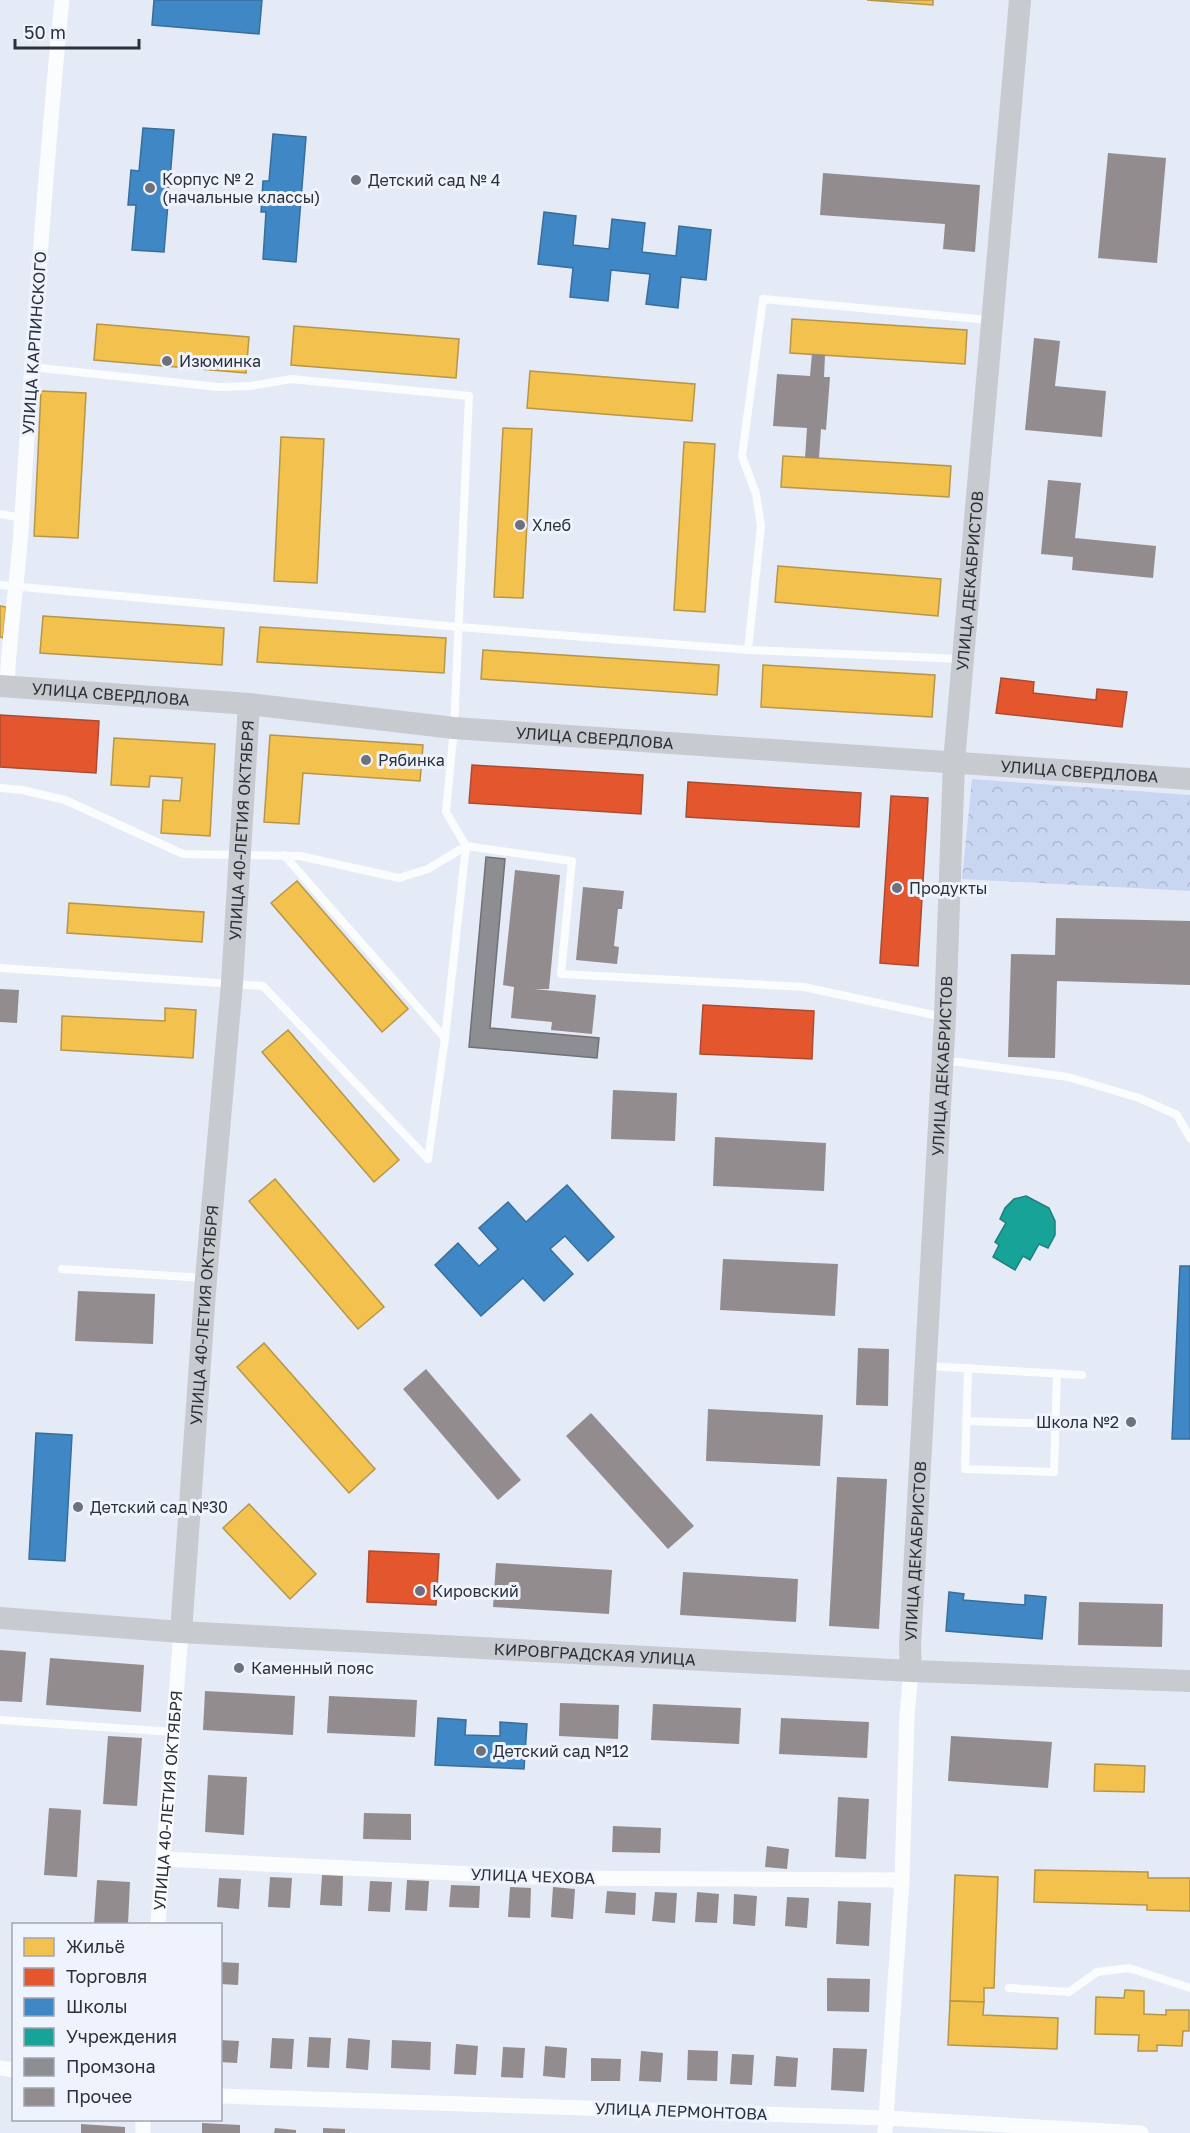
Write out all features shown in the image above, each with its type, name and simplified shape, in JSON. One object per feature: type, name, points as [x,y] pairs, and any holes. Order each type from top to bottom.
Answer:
[{"type":"street","name":"УЛИЦА КАРПИНСКОГО","points":[[4,686],[22,518],[30,367],[62,0]]},
{"type":"street","name":"УЛИЦА ДЕКАБРИСТОВ","points":[[885,2126],[902,1880],[910,1645],[945,1017],[954,762],[1020,0]]},
{"type":"street","name":"УЛИЦА СВЕРДЛОВА","points":[[4,686],[249,705],[454,728],[1190,779]]},
{"type":"street","name":"УЛИЦА 40-ЛЕТИЯ ОКТЯБРЯ","points":[[158,1923],[206,1278],[231,983],[249,705]]},
{"type":"street","name":"КИРОВГРАДСКАЯ УЛИЦА","points":[[0,1618],[181,1632],[910,1671],[1190,1681]]},
{"type":"street","name":"УЛИЦА ЧЕХОВА","points":[[164,1859],[554,1878],[902,1880]]},
{"type":"street","name":"УЛИЦА ЛЕРМОНТОВА","points":[[222,2096],[885,2126],[1141,2133]]},
{"type":"lane","points":[[748,650],[761,526],[756,494],[742,456],[763,299],[993,320]]},
{"type":"lane","points":[[0,968],[263,986],[428,1159],[445,1038],[466,846],[446,812],[454,728],[469,396],[291,379],[251,386],[218,387],[30,367]]},
{"type":"lane","points":[[0,514],[22,518]]},
{"type":"lane","points":[[0,585],[459,627],[748,650],[963,659]]},
{"type":"lane","points":[[0,788],[22,790],[65,800],[183,854],[300,856],[399,878],[428,869],[466,846],[572,861],[561,974],[804,987],[945,1017]]},
{"type":"lane","points":[[284,855],[445,1038]]},
{"type":"lane","points":[[942,1062],[959,1062],[1068,1077],[1139,1098],[1177,1114],[1190,1138]]},
{"type":"lane","points":[[63,1269],[206,1278]]},
{"type":"lane","points":[[925,1366],[1082,1375]]},
{"type":"lane","points":[[968,1368],[965,1469],[1054,1472],[1057,1374]]},
{"type":"lane","points":[[966,1421],[1056,1424]]},
{"type":"lane","points":[[0,1720],[174,1732]]},
{"type":"lane","points":[[1009,1988],[1069,1992],[1097,1972],[1129,1968],[1190,1988]]},
{"type":"green space","points":[[972,779],[1190,795],[1190,891],[962,879]]},
{"type":"building: Жильё","points":[[867,0],[933,0],[933,5]]},
{"type":"building: Жильё","points":[[792,319],[967,330],[965,364],[790,353]]},
{"type":"building: Жильё","points":[[97,324],[249,337],[246,373],[94,360]]},
{"type":"building: Жильё","points":[[294,326],[459,339],[456,378],[291,365]]},
{"type":"building: Жильё","points":[[530,371],[695,384],[692,421],[527,408]]},
{"type":"building: Жильё","points":[[41,391],[86,393],[78,538],[34,536]]},
{"type":"building: Жильё","points":[[503,428],[532,429],[523,598],[494,597]]},
{"type":"building: Жильё","points":[[281,437],[324,439],[317,583],[274,581]]},
{"type":"building: Жильё","points":[[684,442],[715,444],[705,612],[674,610]]},
{"type":"building: Жильё","points":[[783,456],[951,466],[949,497],[781,487]]},
{"type":"building: Жильё","points":[[778,566],[941,579],[938,616],[775,602]]},
{"type":"building: Жильё","points":[[0,606],[6,607],[3,638],[0,637]]},
{"type":"building: Жильё","points":[[43,616],[224,628],[222,665],[40,653]]},
{"type":"building: Жильё","points":[[260,627],[446,638],[444,673],[257,662]]},
{"type":"building: Жильё","points":[[483,650],[719,665],[717,695],[481,679]]},
{"type":"building: Жильё","points":[[763,665],[935,675],[932,717],[761,707]]},
{"type":"building: Жильё","points":[[270,735],[423,745],[420,781],[303,773],[299,824],[264,822]]},
{"type":"building: Жильё","points":[[114,738],[215,744],[210,836],[161,833],[163,800],[180,801],[182,778],[150,776],[149,787],[111,785]]},
{"type":"building: Жильё","points":[[297,881],[408,1009],[382,1032],[271,903]]},
{"type":"building: Жильё","points":[[69,903],[204,912],[202,942],[67,933]]},
{"type":"building: Жильё","points":[[165,1008],[196,1010],[193,1058],[61,1050],[62,1016],[165,1021]]},
{"type":"building: Жильё","points":[[288,1030],[399,1160],[374,1182],[262,1052]]},
{"type":"building: Жильё","points":[[275,1179],[384,1307],[358,1329],[249,1201]]},
{"type":"building: Жильё","points":[[264,1343],[375,1469],[349,1493],[237,1367]]},
{"type":"building: Жильё","points":[[249,1504],[316,1574],[290,1599],[223,1528]]},
{"type":"building: Жильё","points":[[1095,1764],[1145,1766],[1144,1792],[1094,1791]]},
{"type":"building: Жильё","points":[[1035,1870],[1148,1872],[1148,1878],[1190,1878],[1190,1911],[1147,1910],[1147,1905],[1034,1902]]},
{"type":"building: Жильё","points":[[955,1875],[998,1877],[994,1988],[984,1988],[984,2002],[950,2001]]},
{"type":"building: Жильё","points":[[1125,1990],[1144,1991],[1144,2014],[1166,2015],[1166,2010],[1189,2010],[1189,2031],[1183,2031],[1182,2046],[1157,2045],[1157,2051],[1138,2051],[1139,2035],[1095,2034],[1096,1997],[1124,1998]]},
{"type":"building: Жильё","points":[[950,2001],[984,2002],[983,2015],[1058,2018],[1057,2049],[948,2045]]},
{"type":"building: Торговля","points":[[1001,678],[1034,682],[1033,693],[1096,700],[1097,689],[1127,692],[1122,727],[996,713]]},
{"type":"building: Торговля","points":[[0,715],[99,721],[96,773],[0,767]]},
{"type":"building: Торговля","points":[[472,765],[643,775],[641,814],[469,803]]},
{"type":"building: Торговля","points":[[688,782],[861,793],[859,827],[686,817]]},
{"type":"building: Торговля","points":[[891,796],[928,798],[918,966],[880,963]]},
{"type":"building: Торговля","points":[[703,1005],[814,1011],[812,1059],[700,1054]]},
{"type":"building: Торговля","points":[[369,1551],[439,1554],[436,1605],[367,1602]]},
{"type":"building: Школы","points":[[154,0],[262,0],[259,34],[152,25]]},
{"type":"building: Школы","name":"Корпус № 2 (начальные классы)","points":[[143,128],[174,130],[164,252],[132,250],[136,205],[128,205],[131,170],[139,171]]},
{"type":"building: Школы","points":[[273,134],[306,137],[296,262],[263,259],[266,212],[261,212],[263,181],[269,181]]},
{"type":"building: Школы","points":[[544,212],[576,216],[573,245],[609,249],[612,219],[645,223],[642,252],[676,256],[679,226],[711,230],[706,280],[681,277],[678,308],[646,304],[650,274],[611,270],[608,301],[570,297],[573,268],[538,264]]},
{"type":"building: Школы","points":[[567,1185],[614,1237],[588,1261],[565,1236],[550,1249],[573,1274],[544,1301],[523,1278],[481,1316],[435,1265],[458,1243],[479,1266],[498,1249],[479,1228],[508,1202],[526,1222]]},
{"type":"building: Школы","points":[[1180,1266],[1190,1266],[1190,1439],[1172,1439]]},
{"type":"building: Школы","points":[[36,1433],[72,1435],[65,1561],[29,1559]]},
{"type":"building: Школы","points":[[949,1592],[964,1594],[963,1600],[1025,1605],[1025,1595],[1046,1597],[1042,1639],[946,1631]]},
{"type":"building: Школы","name":"Детский сад №12","points":[[438,1718],[466,1720],[465,1735],[500,1736],[500,1722],[527,1724],[524,1769],[435,1765]]},
{"type":"building: Учреждения","points":[[1026,1196],[1049,1208],[1055,1221],[1055,1235],[1048,1248],[1039,1244],[1030,1260],[1023,1256],[1015,1270],[993,1257],[999,1245],[995,1242],[1006,1223],[1000,1219],[1005,1208],[1014,1199]]},
{"type":"building: Промзона","points":[[486,857],[505,859],[490,1028],[599,1038],[597,1058],[469,1047]]},
{"type":"building: Прочее","points":[[1108,153],[1166,158],[1157,263],[1098,258]]},
{"type":"building: Прочее","points":[[823,173],[980,185],[975,252],[943,249],[945,224],[820,215]]},
{"type":"building: Прочее","points":[[1034,338],[1060,341],[1055,386],[1106,391],[1102,437],[1025,430]]},
{"type":"building: Прочее","points":[[812,354],[825,355],[824,377],[830,377],[826,430],[821,429],[819,458],[805,458],[807,428],[773,426],[777,374],[810,376]]},
{"type":"building: Прочее","points":[[1048,480],[1081,483],[1075,538],[1156,546],[1153,578],[1072,570],[1073,557],[1041,554]]},
{"type":"building: Прочее","points":[[515,870],[560,875],[549,989],[534,989],[596,995],[592,1034],[551,1030],[552,1022],[511,1018],[514,987],[503,985]]},
{"type":"building: Прочее","points":[[583,887],[624,891],[622,909],[618,909],[614,946],[619,947],[617,964],[576,960]]},
{"type":"building: Прочее","points":[[1056,918],[1190,921],[1190,985],[1057,981],[1055,1058],[1008,1057],[1011,954],[1055,955]]},
{"type":"building: Прочее","points":[[0,989],[19,990],[17,1023],[0,1022]]},
{"type":"building: Прочее","points":[[613,1090],[677,1093],[675,1141],[611,1139]]},
{"type":"building: Прочее","points":[[715,1137],[826,1143],[824,1191],[713,1186]]},
{"type":"building: Прочее","points":[[723,1259],[838,1264],[835,1316],[720,1310]]},
{"type":"building: Прочее","points":[[78,1291],[155,1294],[153,1344],[75,1341]]},
{"type":"building: Прочее","points":[[858,1348],[889,1349],[888,1406],[856,1405]]},
{"type":"building: Прочее","points":[[426,1369],[521,1480],[498,1500],[403,1389]]},
{"type":"building: Прочее","points":[[708,1409],[823,1415],[820,1466],[706,1461]]},
{"type":"building: Прочее","points":[[591,1413],[694,1526],[668,1549],[566,1436]]},
{"type":"building: Прочее","points":[[837,1477],[887,1479],[879,1629],[829,1626]]},
{"type":"building: Прочее","points":[[496,1563],[612,1570],[609,1614],[493,1607]]},
{"type":"building: Прочее","points":[[683,1572],[798,1579],[796,1622],[680,1615]]},
{"type":"building: Прочее","points":[[1079,1602],[1163,1604],[1162,1647],[1078,1645]]},
{"type":"building: Прочее","points":[[0,1650],[26,1652],[22,1702],[0,1701]]},
{"type":"building: Прочее","points":[[50,1658],[144,1665],[141,1712],[46,1705]]},
{"type":"building: Прочее","points":[[205,1691],[295,1696],[293,1735],[203,1730]]},
{"type":"building: Прочее","points":[[329,1696],[417,1700],[415,1737],[327,1733]]},
{"type":"building: Прочее","points":[[560,1703],[619,1705],[618,1739],[559,1736]]},
{"type":"building: Прочее","points":[[653,1704],[741,1708],[739,1744],[651,1740]]},
{"type":"building: Прочее","points":[[781,1718],[869,1722],[867,1758],[779,1754]]},
{"type":"building: Прочее","points":[[108,1736],[142,1738],[137,1806],[103,1804]]},
{"type":"building: Прочее","points":[[951,1736],[1052,1742],[1048,1788],[948,1781]]},
{"type":"building: Прочее","points":[[208,1775],[247,1777],[244,1835],[205,1832]]},
{"type":"building: Прочее","points":[[838,1797],[869,1799],[866,1859],[835,1857]]},
{"type":"building: Прочее","points":[[49,1808],[81,1810],[77,1877],[44,1875]]},
{"type":"building: Прочее","points":[[364,1813],[411,1814],[411,1840],[363,1839]]},
{"type":"building: Прочее","points":[[613,1826],[661,1828],[660,1853],[612,1852]]},
{"type":"building: Прочее","points":[[767,1846],[789,1849],[787,1869],[765,1867]]},
{"type":"building: Прочее","points":[[322,1875],[343,1876],[342,1906],[320,1905]]},
{"type":"building: Прочее","points":[[270,1877],[292,1878],[290,1908],[268,1907]]},
{"type":"building: Прочее","points":[[219,1878],[241,1879],[239,1909],[217,1907]]},
{"type":"building: Прочее","points":[[97,1880],[130,1882],[128,1923],[94,1923]]},
{"type":"building: Прочее","points":[[407,1880],[429,1881],[427,1911],[405,1910]]},
{"type":"building: Прочее","points":[[370,1881],[392,1882],[390,1912],[368,1911]]},
{"type":"building: Прочее","points":[[451,1885],[480,1886],[479,1908],[449,1907]]},
{"type":"building: Прочее","points":[[510,1887],[531,1888],[530,1918],[508,1917]]},
{"type":"building: Прочее","points":[[553,1887],[575,1889],[573,1919],[551,1917]]},
{"type":"building: Прочее","points":[[607,1891],[636,1893],[635,1915],[605,1913]]},
{"type":"building: Прочее","points":[[655,1892],[677,1893],[675,1923],[652,1921]]},
{"type":"building: Прочее","points":[[697,1892],[719,1894],[717,1923],[695,1922]]},
{"type":"building: Прочее","points":[[734,1894],[757,1896],[755,1926],[733,1924]]},
{"type":"building: Прочее","points":[[787,1897],[809,1898],[807,1928],[785,1926]]},
{"type":"building: Прочее","points":[[838,1901],[871,1903],[869,1946],[836,1944]]},
{"type":"building: Прочее","points":[[222,1962],[239,1963],[238,1985],[222,1984]]},
{"type":"building: Прочее","points":[[827,1978],[870,1979],[869,2012],[827,2011]]},
{"type":"building: Прочее","points":[[309,2037],[331,2038],[329,2068],[307,2067]]},
{"type":"building: Прочее","points":[[272,2038],[294,2039],[292,2069],[270,2068]]},
{"type":"building: Прочее","points":[[348,2038],[370,2040],[368,2070],[346,2068]]},
{"type":"building: Прочее","points":[[222,2040],[239,2041],[237,2063],[222,2062]]},
{"type":"building: Прочее","points":[[392,2040],[431,2042],[430,2070],[391,2068]]},
{"type":"building: Прочее","points":[[456,2044],[478,2046],[476,2075],[454,2074]]},
{"type":"building: Прочее","points":[[545,2046],[567,2048],[565,2078],[543,2076]]},
{"type":"building: Прочее","points":[[503,2047],[525,2048],[523,2078],[501,2077]]},
{"type":"building: Прочее","points":[[833,2048],[867,2049],[864,2092],[831,2090]]},
{"type":"building: Прочее","points":[[688,2050],[718,2051],[717,2081],[687,2080]]},
{"type":"building: Прочее","points":[[641,2051],[663,2053],[661,2082],[639,2081]]},
{"type":"building: Прочее","points":[[732,2054],[754,2055],[752,2085],[730,2084]]},
{"type":"building: Прочее","points":[[776,2056],[798,2058],[796,2087],[774,2086]]},
{"type":"building: Прочее","points":[[591,2058],[621,2059],[620,2081],[591,2081]]},
{"type":"building: Прочее","points":[[202,2123],[240,2125],[240,2133],[202,2133]]},
{"type":"building: Прочее","points":[[81,2124],[125,2127],[125,2133],[81,2133]]},
{"type":"building: Прочее","points":[[275,2128],[296,2130],[296,2133],[274,2133]]},
{"type":"building: Прочее","points":[[323,2128],[345,2129],[345,2133],[323,2133]]},
{"type":"place","name":"Детский сад № 4","points":[[356,180]]},
{"type":"place","name":"Корпус № 2 (начальные классы)","points":[[150,188]]},
{"type":"place","name":"Изюминка","points":[[167,361]]},
{"type":"place","name":"Хлеб","points":[[520,525]]},
{"type":"place","name":"Рябинка","points":[[366,760]]},
{"type":"place","name":"Продукты","points":[[897,888]]},
{"type":"place","name":"Школа №2","points":[[1131,1422]]},
{"type":"place","name":"Детский сад №30","points":[[78,1507]]},
{"type":"place","name":"Кировский","points":[[420,1591]]},
{"type":"place","name":"Каменный пояс","points":[[239,1668]]},
{"type":"place","name":"Детский сад №12","points":[[481,1751]]}]
